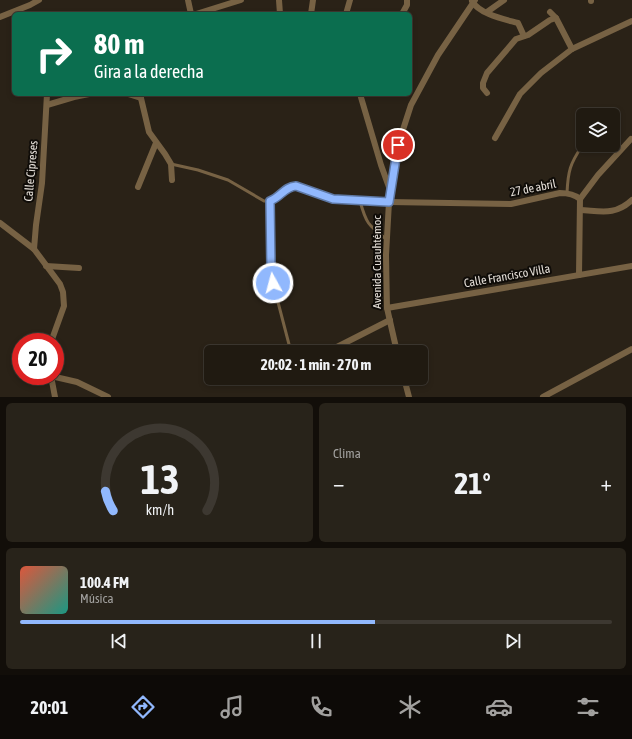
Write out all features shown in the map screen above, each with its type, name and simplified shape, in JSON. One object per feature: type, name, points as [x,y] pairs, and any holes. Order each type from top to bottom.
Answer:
[{"type":"street","points":[[12,12],[39,0]]},
{"type":"street","points":[[188,0],[191,12]]},
{"type":"street","points":[[202,12],[241,0]]},
{"type":"street","points":[[279,0],[280,12]]},
{"type":"street","points":[[312,11],[313,0]]},
{"type":"street","points":[[347,12],[350,0]]},
{"type":"street","points":[[403,12],[407,5],[407,0]]},
{"type":"street","points":[[487,12],[504,0]]},
{"type":"street","points":[[474,1],[479,8],[518,23],[524,36]]},
{"type":"street","name":"Avenida Cuauhtémoc","points":[[395,345],[387,308],[387,240],[390,190],[398,145],[411,105],[438,55],[474,1]]},
{"type":"street","points":[[0,17],[12,12]]},
{"type":"street","points":[[550,12],[556,18],[572,49]]},
{"type":"street","points":[[487,93],[483,88],[483,83],[487,73],[516,39],[528,35],[550,20],[556,18]]},
{"type":"street","points":[[495,138],[520,94],[540,73],[572,49],[632,21]]},
{"type":"street","name":"Calle Cipreses","points":[[34,249],[42,183],[47,96]]},
{"type":"street","points":[[47,105],[79,96]]},
{"type":"street","points":[[141,96],[149,132],[171,164],[172,180]]},
{"type":"street","points":[[361,96],[390,190]]},
{"type":"street","points":[[579,275],[580,199],[598,175],[631,139]]},
{"type":"street","points":[[138,187],[156,143]]},
{"type":"street","name":"27 de abril","points":[[389,202],[511,204],[560,193],[575,194],[580,199]]},
{"type":"street","points":[[580,210],[612,212],[626,206],[632,200]]},
{"type":"street","points":[[0,223],[34,249],[60,284],[64,299],[64,306],[54,333]]},
{"type":"street","points":[[46,266],[79,268]]},
{"type":"street","name":"Calle Francisco Villa","points":[[387,308],[632,266]]},
{"type":"street","points":[[341,345],[390,320]]},
{"type":"street","points":[[543,397],[632,349]]},
{"type":"street","points":[[64,379],[77,382],[108,397]]},
{"type":"street","points":[[53,385],[55,397]]},
{"type":"street","points":[[406,385],[409,397]]},
{"type":"lane","points":[[566,193],[568,174],[572,161],[578,152]]},
{"type":"lane","points":[[171,164],[198,170],[228,180],[264,201],[270,201],[278,198],[285,190],[291,186],[296,186],[327,198],[389,202]]},
{"type":"lane","points":[[270,201],[271,268],[273,283],[289,345]]},
{"type":"lane","points":[[360,201],[364,216],[370,226],[387,240]]},
{"type":"route","points":[[273,283],[271,268],[270,201],[278,198],[291,186],[296,186],[327,198],[348,201],[389,202],[398,145]]}]
